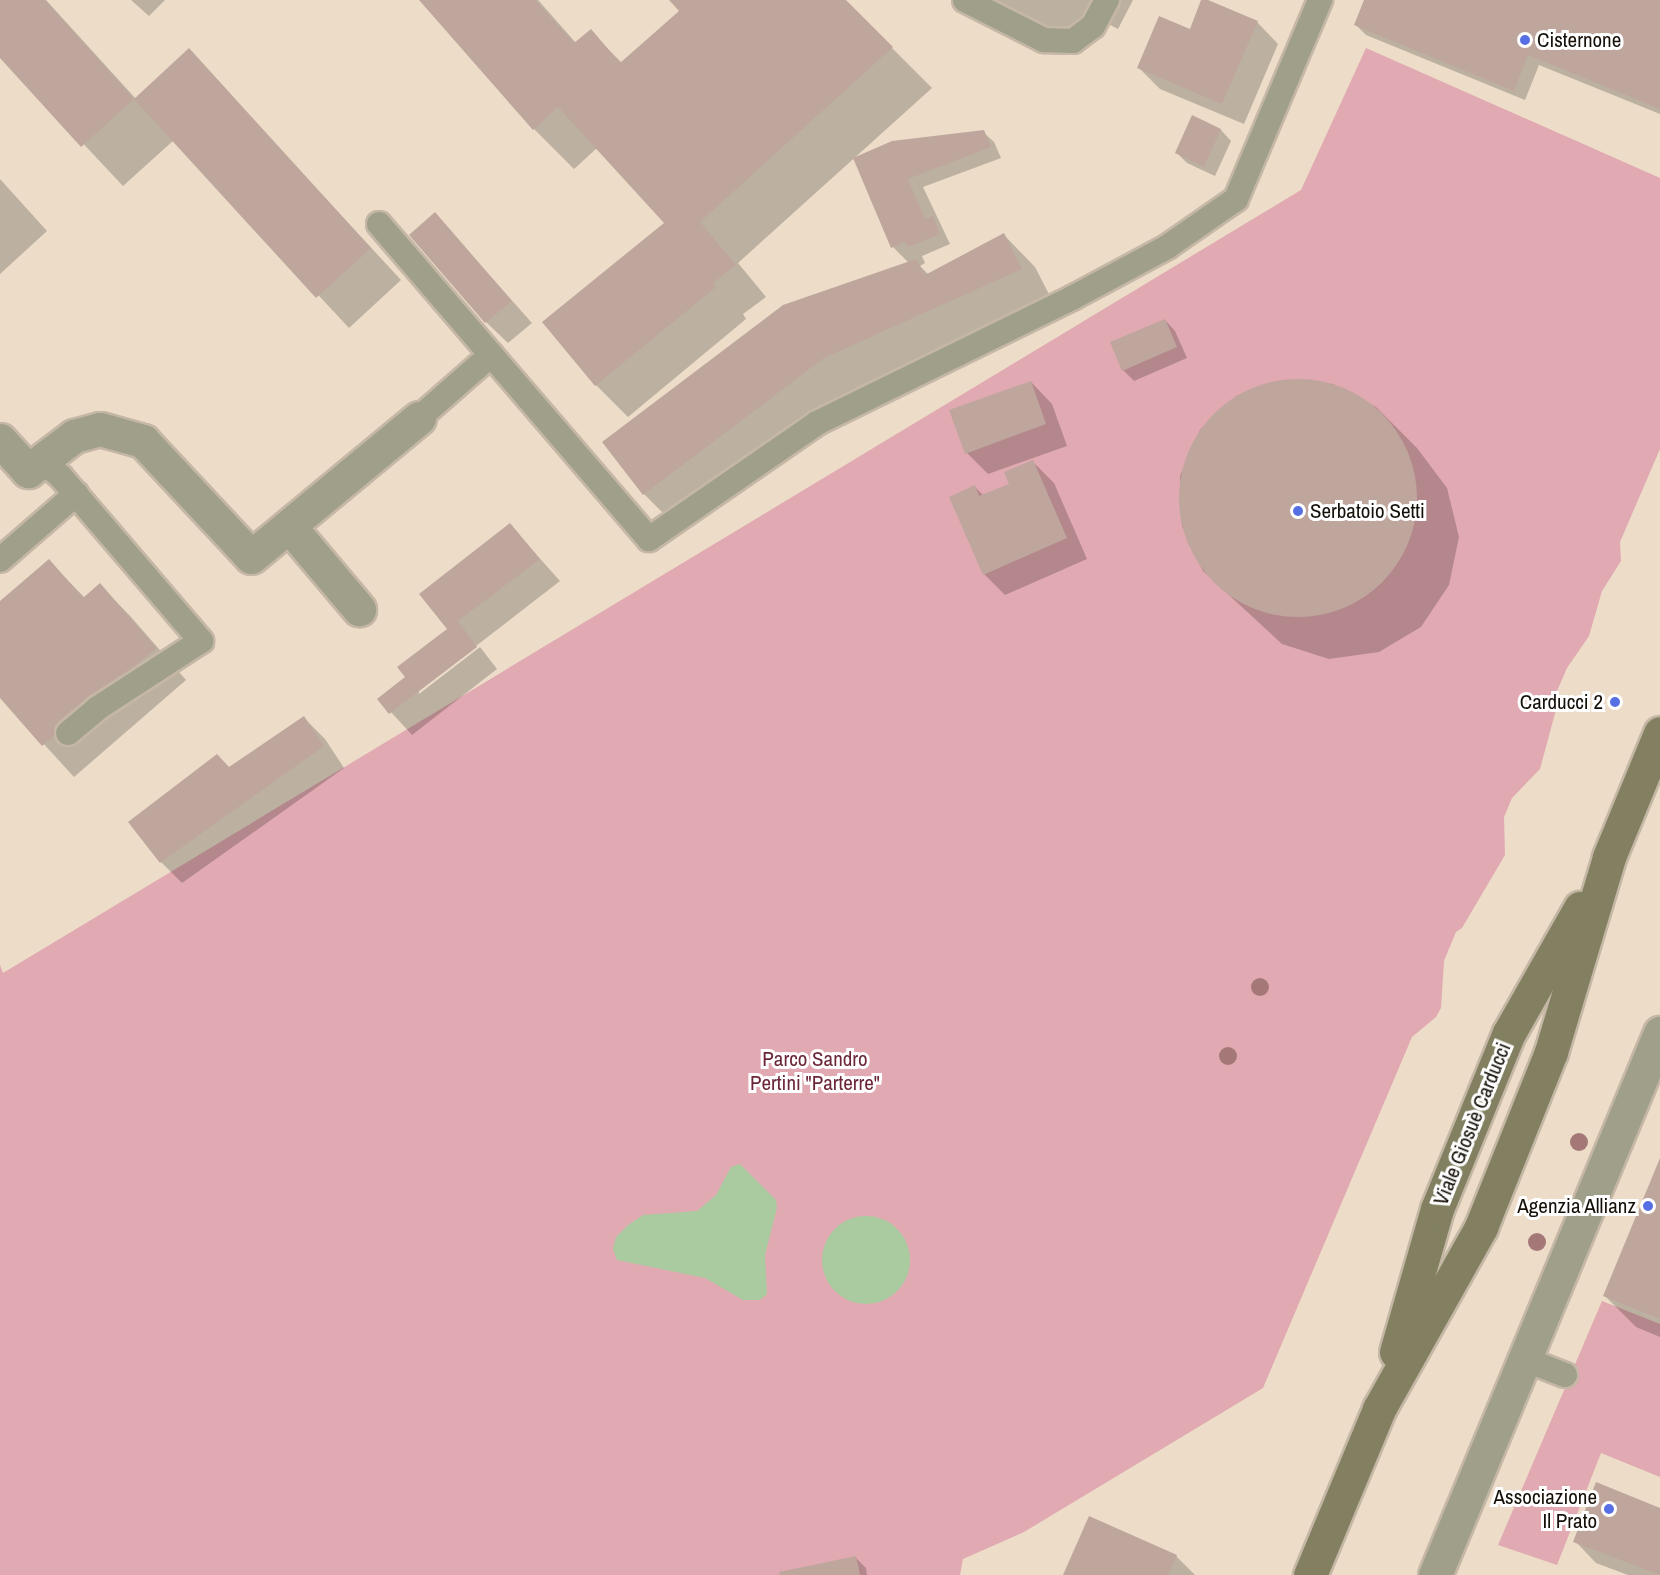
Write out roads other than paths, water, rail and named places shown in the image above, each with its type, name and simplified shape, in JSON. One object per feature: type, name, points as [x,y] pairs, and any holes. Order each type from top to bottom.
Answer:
[{"type":"main road","name":"Viale Giosuè Carducci","points":[[1310,1575],[1379,1409],[1485,1216],[1551,1052],[1609,857],[1660,733]]},
{"type":"main road","name":"Viale Giosuè Carducci","points":[[1379,1409],[1437,1209],[1509,1033],[1609,857]]},
{"type":"street","points":[[0,440],[28,471],[74,436],[100,429],[143,441],[251,557],[419,418]]},
{"type":"street","points":[[289,526],[359,609]]},
{"type":"street","points":[[1435,1575],[1660,1033]]},
{"type":"lane","points":[[965,0],[1044,40],[1072,41],[1093,26],[1107,0]]},
{"type":"lane","points":[[379,224],[649,538],[817,423],[1083,293],[1167,247],[1236,199],[1320,0]]},
{"type":"lane","points":[[419,418],[491,355]]},
{"type":"lane","points":[[41,459],[76,494],[201,641],[98,708],[68,734]]},
{"type":"lane","points":[[0,560],[76,494]]},
{"type":"lane","points":[[1524,1359],[1565,1375]]},
{"type":"place","name":"Cisternone","points":[[1525,40]]},
{"type":"place","name":"Serbatoio Setti","points":[[1298,511]]},
{"type":"place","name":"Carducci 2","points":[[1615,702]]},
{"type":"place","name":"Agenzia Allianz","points":[[1648,1206]]},
{"type":"place","name":"Associazione Il Prato","points":[[1609,1509]]},
{"type":"park label","name":"Parco Sandro Pertini \"Parterre\"","points":[[815,1071]]}]
